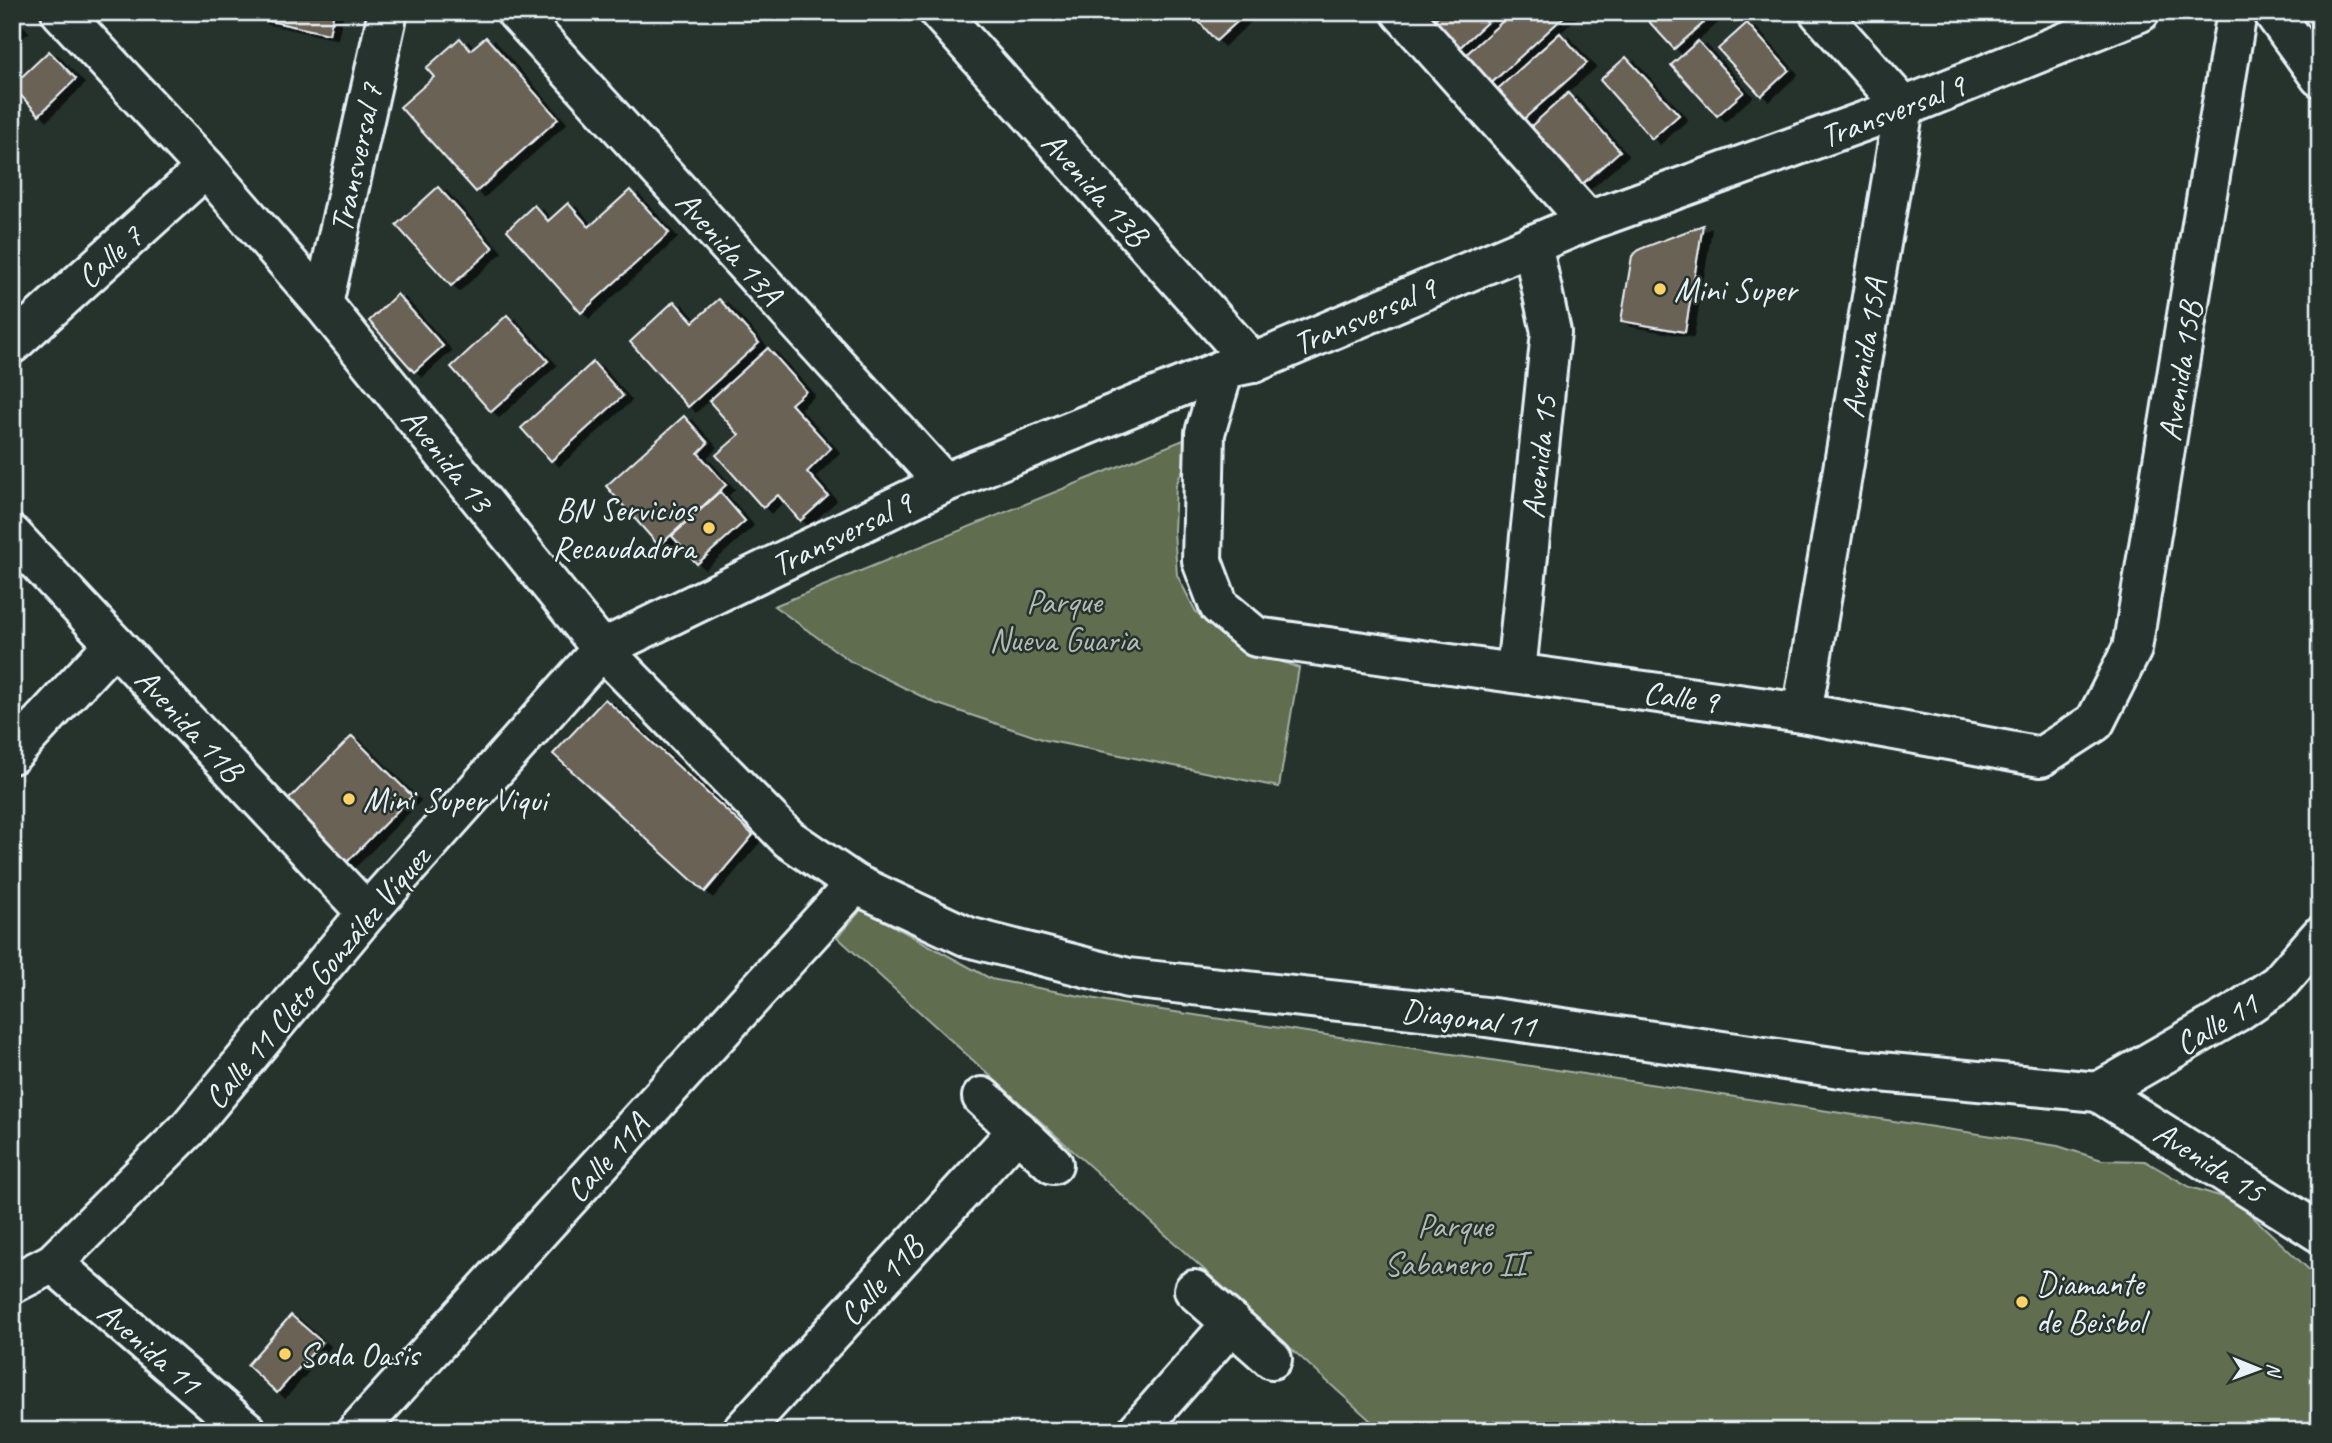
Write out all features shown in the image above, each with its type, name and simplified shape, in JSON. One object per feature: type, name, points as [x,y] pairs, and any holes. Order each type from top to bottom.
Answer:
[{"type":"street","name":"Avenida 13","points":[[61,12],[206,168],[323,304],[602,649],[789,839],[855,884]]},
{"type":"street","name":"Transversal 7","points":[[323,304],[387,12]]},
{"type":"street","name":"Avenida 13A","points":[[516,12],[944,483]]},
{"type":"street","name":"Avenida 13B","points":[[939,12],[1238,366]]},
{"type":"street","points":[[1401,12],[1588,220]]},
{"type":"street","points":[[1819,12],[1903,107]]},
{"type":"street","name":"Transversal 9","points":[[602,649],[944,483],[1238,366],[1588,220],[1903,107],[2140,12]]},
{"type":"street","name":"Avenida 15B","points":[[2095,722],[2132,649],[2141,609],[2237,12]]},
{"type":"street","points":[[2273,12],[2320,77]]},
{"type":"street","name":"Avenida 15A","points":[[1802,713],[1903,107]]},
{"type":"street","name":"Calle 7","points":[[12,344],[206,168]]},
{"type":"street","name":"Avenida 15","points":[[1516,672],[1551,332],[1532,244]]},
{"type":"street","name":"Calle 9","points":[[1238,366],[1205,433],[1202,561],[1219,606],[1256,637],[1802,713],[2041,757],[2095,722]]},
{"type":"street","name":"Avenida 11B","points":[[12,535],[367,913]]},
{"type":"street","points":[[12,754],[114,643]]},
{"type":"street","name":"Calle 11 Cleto González Víquez","points":[[12,1284],[53,1263],[187,1130],[367,913],[602,649]]},
{"type":"street","name":"Diagonal 11","points":[[855,884],[968,937],[1128,978],[1486,1017],[1847,1069],[2098,1092]]},
{"type":"street","name":"Calle 11A","points":[[357,1431],[855,884]]},
{"type":"street","name":"Calle 11","points":[[2098,1092],[2237,1012],[2278,984],[2320,936]]},
{"type":"street","name":"Avenida 15","points":[[2098,1092],[2320,1233]]},
{"type":"street","points":[[982,1097],[1053,1164]]},
{"type":"street","name":"Calle 11B","points":[[742,1431],[1018,1130]]},
{"type":"street","name":"Avenida 11","points":[[53,1263],[247,1431]]},
{"type":"street","points":[[1194,1290],[1272,1359]]},
{"type":"street","points":[[1137,1431],[1232,1323]]},
{"type":"green space","name":"Parque Nueva Guaria","points":[[1198,434],[1176,485],[1174,531],[1177,575],[1196,612],[1243,648],[1299,668],[1279,787],[1045,740],[935,703],[850,661],[774,606]]},
{"type":"green space","name":"Parque Sabanero II","points":[[862,909],[991,979],[1122,1004],[2058,1146],[2102,1160],[2145,1161],[2190,1187],[2236,1201],[2320,1280],[2320,1431],[1382,1431],[837,937]]},
{"type":"building","points":[[261,12],[334,12],[329,34],[260,19]]},
{"type":"building","points":[[1197,12],[1248,12],[1216,41],[1193,15]]},
{"type":"building","points":[[1442,12],[1498,12],[1457,50],[1432,22]]},
{"type":"building","points":[[1513,12],[1568,13],[1486,88],[1461,59]]},
{"type":"building","points":[[1716,12],[1674,49],[1642,14]]},
{"type":"building","points":[[12,19],[20,28],[12,34]]},
{"type":"building","points":[[1747,23],[1789,70],[1761,96],[1718,49]]},
{"type":"building","points":[[1560,33],[1587,63],[1517,125],[1491,95]]},
{"type":"building","points":[[486,37],[558,119],[476,192],[400,107],[434,77],[426,68],[460,38],[470,50]]},
{"type":"building","points":[[1698,41],[1744,92],[1717,116],[1671,65]]},
{"type":"building","points":[[49,51],[76,79],[39,115],[12,86]]},
{"type":"building","points":[[1626,57],[1679,115],[1652,139],[1600,80]]},
{"type":"building","points":[[1568,93],[1620,151],[1580,186],[1529,128]]},
{"type":"building","points":[[438,187],[493,248],[451,286],[396,225]]},
{"type":"building","points":[[630,190],[669,233],[581,313],[507,230],[534,205],[548,221],[568,203],[589,227]]},
{"type":"building","name":"Mini Super","points":[[1703,225],[1685,332],[1621,321],[1632,256],[1640,249]]},
{"type":"building","points":[[397,294],[443,346],[414,372],[369,321]]},
{"type":"building","points":[[719,299],[759,343],[688,407],[630,342],[674,301],[693,322]]},
{"type":"building","points":[[507,315],[548,361],[491,412],[451,367]]},
{"type":"building","points":[[768,348],[806,391],[791,404],[831,448],[807,472],[828,496],[800,521],[778,495],[763,508],[716,455],[739,435],[709,401]]},
{"type":"building","points":[[593,362],[623,396],[551,461],[521,428]]},
{"type":"building","points":[[684,416],[708,443],[698,453],[726,485],[659,546],[606,486]]},
{"type":"building","name":"BN Servicios Recaudadora","points":[[720,492],[745,521],[697,564],[672,536]]},
{"type":"building","points":[[605,699],[753,835],[705,892],[553,754]]},
{"type":"building","name":"Mini Super Viqui","points":[[352,736],[412,796],[346,863],[285,803]]},
{"type":"building","name":"Soda Oasis","points":[[291,1315],[322,1342],[277,1393],[247,1365]]},
{"type":"place","name":"Mini Super","points":[[1660,289]]},
{"type":"place","name":"BN Servicios Recaudadora","points":[[709,528]]},
{"type":"place","name":"Mini Super Viqui","points":[[349,799]]},
{"type":"place","name":"Diamante de Beisbol","points":[[2022,1302]]},
{"type":"place","name":"Soda Oasis","points":[[285,1354]]}]
